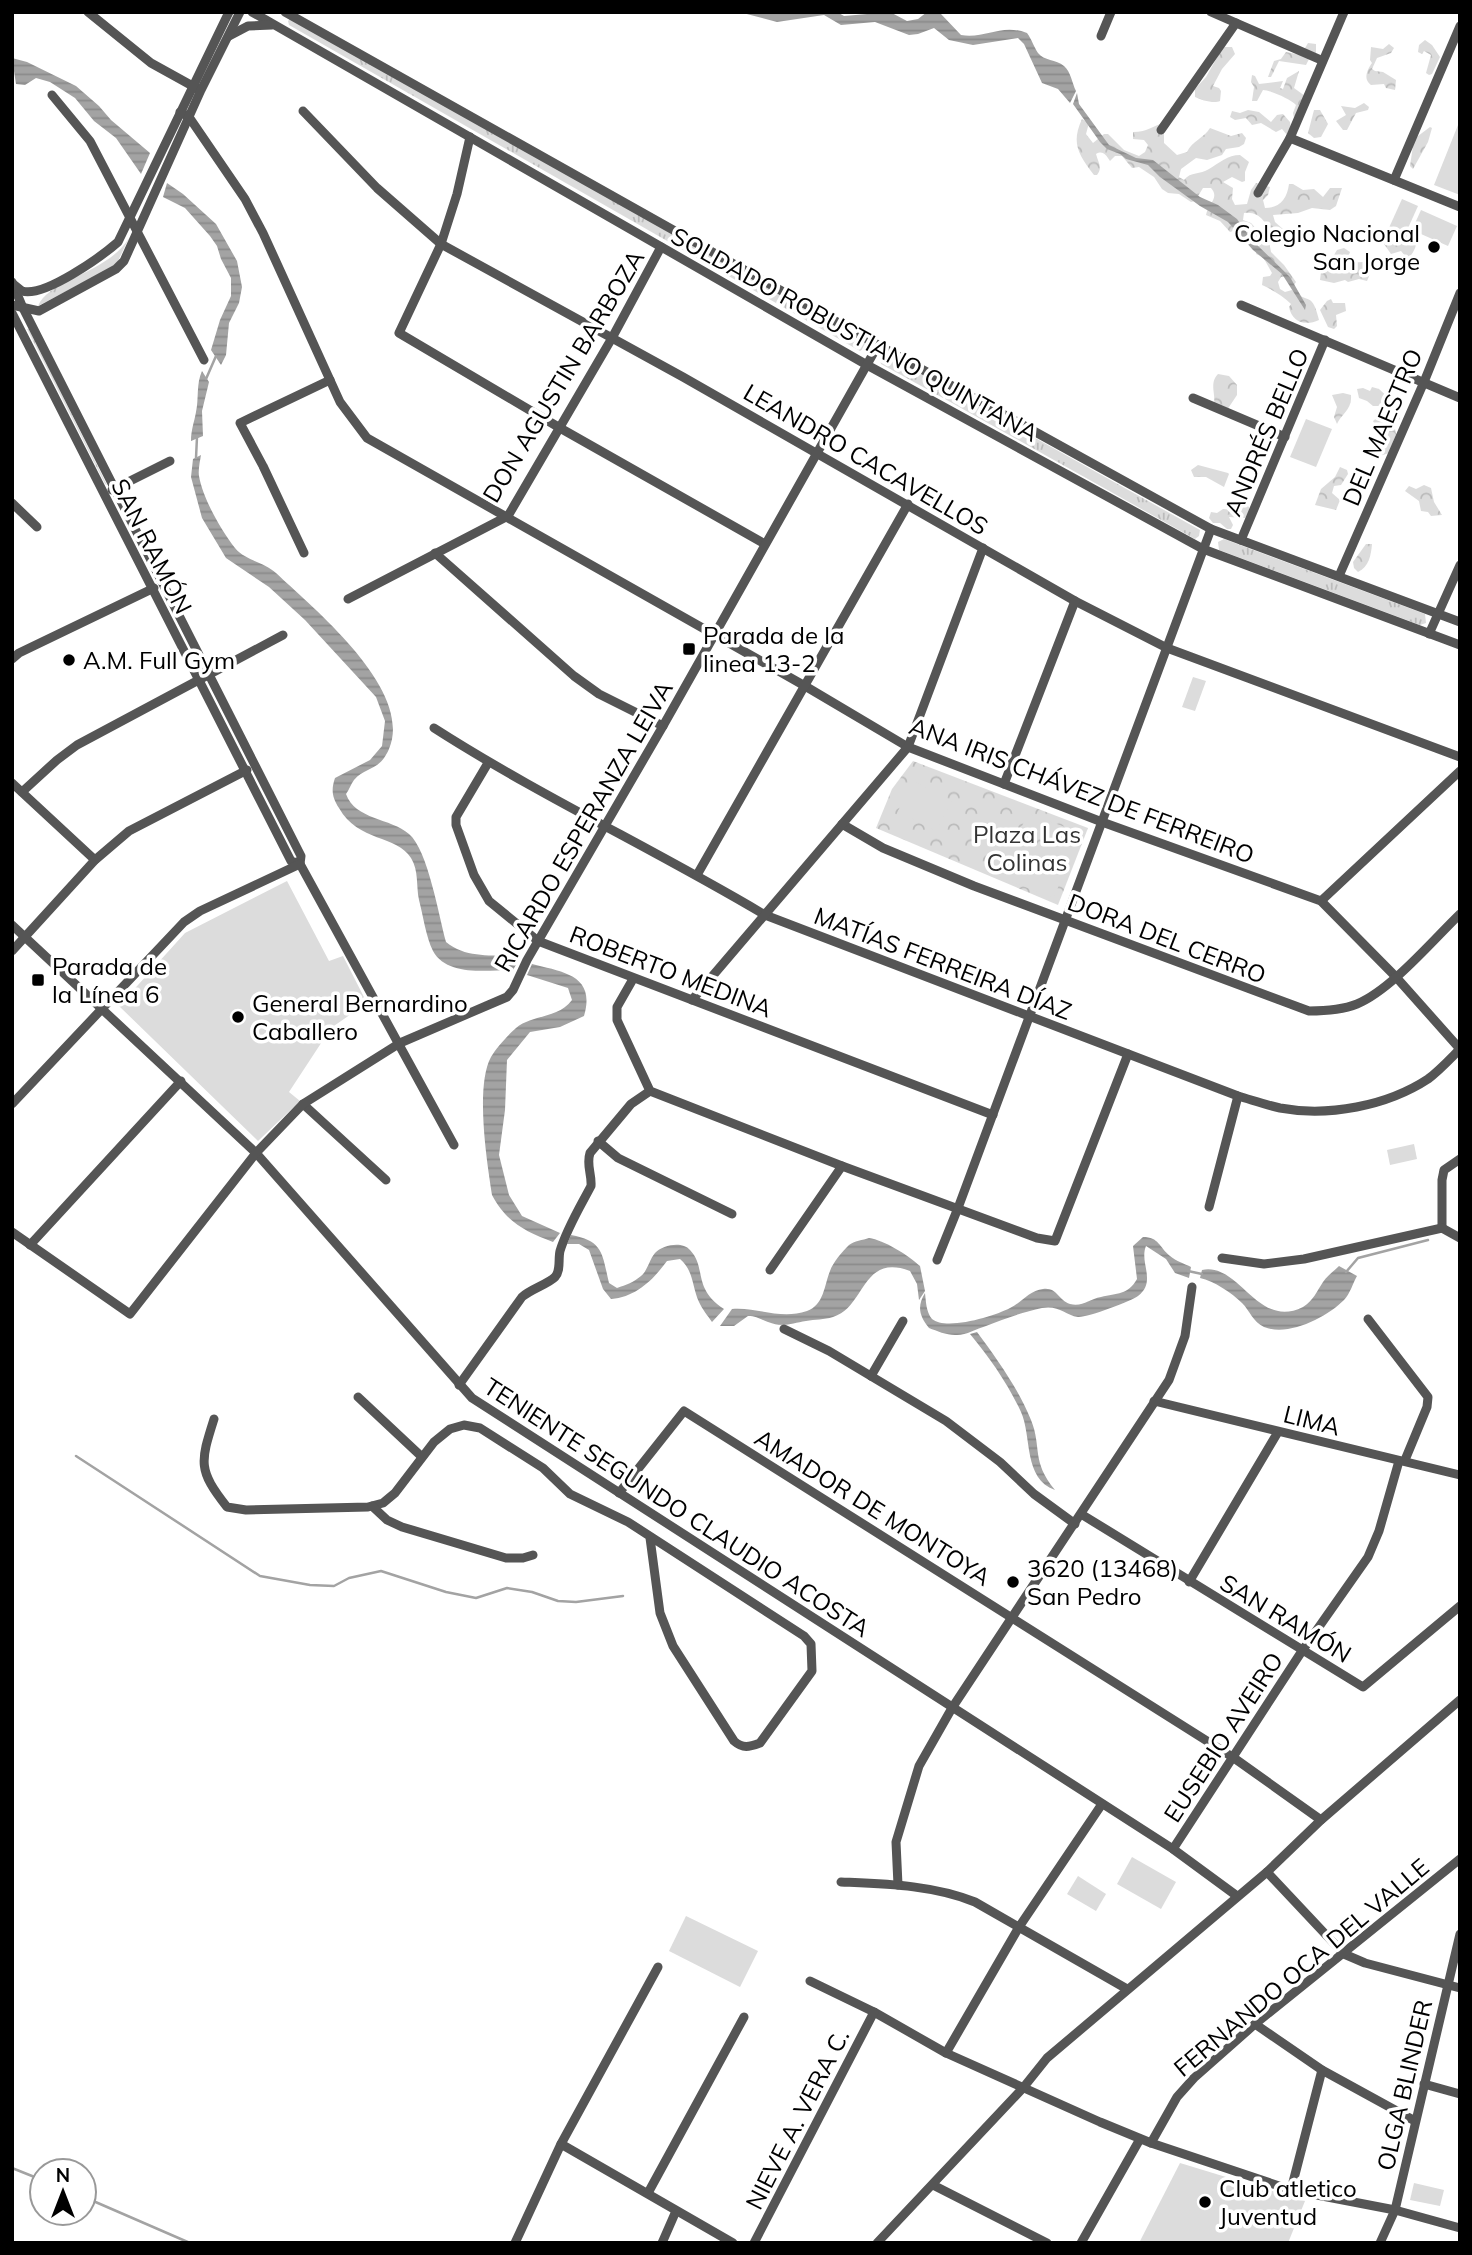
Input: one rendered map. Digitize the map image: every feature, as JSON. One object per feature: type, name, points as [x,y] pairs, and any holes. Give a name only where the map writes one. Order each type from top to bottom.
[{"type":"street","points":[[88,12],[151,63],[197,88]]},
{"type":"street","points":[[14,320],[29,318],[116,269],[124,261],[138,231],[158,159],[184,115],[229,12]]},
{"type":"street","points":[[197,88],[240,12]]},
{"type":"street","name":"SOLDADO ROBUSTIANO QUINTANA","points":[[252,12],[867,365],[1203,549],[1460,645]]},
{"type":"street","points":[[285,12],[1211,529],[1460,622]]},
{"type":"street","points":[[1101,36],[1111,12]]},
{"type":"street","points":[[1211,12],[1321,61]]},
{"type":"street","points":[[1258,193],[1290,138],[1344,12]]},
{"type":"street","points":[[1161,130],[1236,23]]},
{"type":"street","points":[[228,37],[248,26],[274,25]]},
{"type":"street","points":[[1394,180],[1460,26]]},
{"type":"street","points":[[52,95],[90,141],[204,360]]},
{"type":"street","name":"LEANDRO CACAVELLOS","points":[[303,111],[377,188],[441,244],[908,504],[1075,601],[1167,648],[1460,757]]},
{"type":"street","points":[[14,320],[34,291],[52,285],[102,256],[118,242],[168,164],[184,115]]},
{"type":"street","name":"ANA IRIS CHÁVEZ DE FERREIRO","points":[[184,115],[245,199],[264,233],[340,402],[367,438],[508,516],[908,747],[1102,822],[1321,901],[1396,976],[1460,1049]]},
{"type":"street","points":[[470,137],[457,194],[441,244],[399,333],[559,428],[765,544]]},
{"type":"street","points":[[1290,138],[1460,207]]},
{"type":"street","name":"DON AGUSTIN BARBOZA","points":[[348,600],[508,516],[612,338],[661,247]]},
{"type":"street","name":"SAN RAMÓN","points":[[13,283],[23,291],[34,291]]},
{"type":"street","name":"SAN RAMÓN","points":[[13,283],[23,308],[301,856],[300,864],[454,1145]]},
{"type":"street","name":"DEL MAESTRO","points":[[1339,576],[1460,293]]},
{"type":"street","points":[[12,305],[39,311]]},
{"type":"street","points":[[1241,305],[1460,398]]},
{"type":"street","name":"SAN RAMÓN","points":[[14,320],[291,861],[300,864]]},
{"type":"street","name":"ANDRÉS BELLO","points":[[1241,540],[1325,340]]},
{"type":"street","name":"RICARDO ESPERANZA LEIVA","points":[[30,1245],[130,1314],[256,1153],[303,1104],[400,1043],[507,997],[878,345]]},
{"type":"street","points":[[304,553],[240,424],[330,380]]},
{"type":"street","points":[[1193,398],[1285,437]]},
{"type":"street","points":[[104,494],[170,461]]},
{"type":"street","points":[[12,503],[37,527]]},
{"type":"street","points":[[697,875],[908,504]]},
{"type":"street","points":[[936,1260],[993,1115],[1211,529]]},
{"type":"street","points":[[692,1000],[908,747],[983,548]]},
{"type":"street","points":[[435,553],[574,676],[599,694],[663,726]]},
{"type":"street","points":[[1429,634],[1460,565]]},
{"type":"street","points":[[15,653],[163,584]]},
{"type":"street","points":[[1004,784],[1075,601]]},
{"type":"street","points":[[22,792],[77,745],[283,635]]},
{"type":"street","name":"MATÍAS FERREIRA DÍAZ","points":[[434,728],[488,763],[697,875],[765,915],[1238,1096],[1280,1108],[1307,1111],[1360,1105],[1410,1089],[1430,1077],[1460,1049]]},
{"type":"street","name":"ROBERTO MEDINA","points":[[488,763],[456,817],[456,825],[474,875],[489,901],[538,941],[993,1115]]},
{"type":"street","points":[[12,951],[95,860],[129,831],[255,766]]},
{"type":"street","points":[[1321,901],[1460,771]]},
{"type":"street","points":[[12,783],[95,860]]},
{"type":"street","name":"DORA DEL CERRO","points":[[842,824],[883,848],[974,886],[1309,1011],[1326,1011],[1358,1004],[1371,996],[1396,976],[1460,914]]},
{"type":"street","points":[[12,1104],[184,922],[200,911],[300,864]]},
{"type":"street","name":"TENIENTE SEGUNDO CLAUDIO ACOSTA","points":[[12,925],[256,1153],[459,1385],[481,1404],[1172,1849],[1237,1896]]},
{"type":"street","points":[[633,979],[617,1007],[617,1020],[650,1091],[842,1166],[1037,1238],[1055,1241],[1128,1054]]},
{"type":"street","points":[[12,1232],[30,1245],[181,1081]]},
{"type":"street","points":[[459,1385],[522,1297],[555,1278],[559,1270],[562,1245],[591,1185],[587,1162],[598,1141],[631,1104],[650,1091]]},
{"type":"street","points":[[1209,1207],[1238,1096]]},
{"type":"street","points":[[303,1104],[386,1180]]},
{"type":"street","points":[[598,1141],[618,1158],[650,1176],[732,1214]]},
{"type":"street","points":[[1442,1228],[1441,1180],[1444,1170],[1460,1159]]},
{"type":"street","points":[[770,1270],[842,1166]]},
{"type":"street","points":[[1223,1258],[1264,1264],[1304,1259],[1442,1228],[1460,1238]]},
{"type":"street","points":[[898,1885],[895,1842],[919,1766],[952,1708],[1169,1380],[1185,1336],[1192,1287]]},
{"type":"street","name":"EUSEBIO AVEIRO","points":[[1172,1849],[1302,1651],[1368,1557],[1380,1531],[1402,1461],[1427,1407],[1428,1397],[1368,1318]]},
{"type":"street","points":[[871,1376],[903,1321]]},
{"type":"street","points":[[784,1329],[830,1351],[946,1421],[1000,1462],[1034,1494],[1075,1524]]},
{"type":"street","points":[[358,1397],[422,1457]]},
{"type":"street","name":"LIMA","points":[[1154,1401],[1460,1475]]},
{"type":"street","name":"AMADOR DE MONTOYA","points":[[619,1493],[684,1411],[1234,1758],[1321,1820]]},
{"type":"street","points":[[214,1419],[204,1452],[208,1483],[228,1507],[246,1510],[372,1506],[383,1503],[395,1493],[434,1442],[450,1429],[464,1425],[481,1428],[543,1468],[570,1494],[628,1522],[804,1636],[811,1644],[812,1671],[760,1743],[740,1747],[734,1741],[673,1646],[660,1613],[650,1538]]},
{"type":"street","points":[[1189,1582],[1279,1432]]},
{"type":"street","points":[[372,1506],[387,1520],[402,1527],[506,1558],[533,1555]]},
{"type":"street","points":[[628,1522],[638,1506]]},
{"type":"street","name":"SAN RAMÓN","points":[[1081,1514],[1363,1687],[1460,1606]]},
{"type":"street","points":[[877,2243],[1047,2059],[1267,1872],[1321,1820],[1460,1700]]},
{"type":"street","points":[[946,2053],[1019,1927],[1102,1804]]},
{"type":"street","name":"FERNANDO OCA DEL VALLE","points":[[1151,2143],[1177,2097],[1194,2078],[1255,2024],[1460,1859]]},
{"type":"street","points":[[1267,1872],[1344,1954],[1365,1963],[1460,1988]]},
{"type":"street","points":[[841,1882],[898,1885],[958,1895],[975,1902],[1127,1989]]},
{"type":"street","name":"OLGA BLINDER","points":[[1380,2243],[1395,2210],[1446,1984],[1460,1934]]},
{"type":"street","points":[[515,2243],[561,2144],[658,1967]]},
{"type":"street","points":[[810,1980],[946,2053],[1140,2139],[1291,2190],[1395,2210],[1460,2228]]},
{"type":"street","name":"NIEVE A. VERA C.","points":[[754,2243],[874,2012]]},
{"type":"street","points":[[648,2193],[744,2017]]},
{"type":"street","points":[[1255,2024],[1322,2070],[1415,2121]]},
{"type":"street","points":[[1291,2190],[1322,2070]]},
{"type":"street","points":[[1424,2084],[1460,2094]]},
{"type":"street","points":[[1082,2243],[1140,2139]]},
{"type":"street","points":[[561,2144],[733,2243]]},
{"type":"street","points":[[933,2185],[1047,2243]]},
{"type":"street","points":[[662,2243],[676,2211]]},
{"type":"green space","points":[[290,19],[866,342],[866,347],[860,351],[289,25]]},
{"type":"green space","points":[[1425,40],[1440,57],[1429,75],[1426,73],[1431,55],[1424,51],[1422,54],[1418,52],[1419,45]]},
{"type":"green space","points":[[1308,43],[1316,44],[1316,55],[1309,59],[1306,65],[1279,61],[1271,77],[1268,77],[1274,61],[1281,59],[1286,52],[1301,55]]},
{"type":"green space","points":[[1389,44],[1394,48],[1391,53],[1377,58],[1372,69],[1396,80],[1395,90],[1386,88],[1384,84],[1371,85],[1366,77],[1372,63],[1371,47],[1383,49]]},
{"type":"green space","points":[[1223,47],[1232,47],[1235,54],[1222,69],[1213,86],[1221,91],[1220,101],[1211,102],[1195,97],[1195,89],[1206,77]]},
{"type":"green space","points":[[1299,71],[1294,88],[1305,96],[1294,118],[1296,105],[1275,93],[1263,90],[1257,101],[1252,101],[1252,75],[1259,84],[1283,81],[1280,88],[1283,89],[1287,78]]},
{"type":"green space","points":[[1364,103],[1369,107],[1368,110],[1356,113],[1347,130],[1343,130],[1336,121],[1346,115],[1341,106],[1355,108]]},
{"type":"green space","points":[[1248,110],[1259,112],[1271,122],[1277,115],[1283,114],[1290,122],[1291,130],[1287,135],[1282,129],[1276,132],[1261,123],[1252,125],[1246,118],[1235,120],[1230,117],[1232,111],[1240,113]]},
{"type":"green space","points":[[1314,110],[1320,110],[1328,124],[1321,137],[1314,138],[1308,133]]},
{"type":"green space","points":[[1082,119],[1089,123],[1086,134],[1093,143],[1108,134],[1124,150],[1139,156],[1145,152],[1148,145],[1144,140],[1133,139],[1133,132],[1164,123],[1164,143],[1177,155],[1187,152],[1210,128],[1231,136],[1242,133],[1246,138],[1244,144],[1226,149],[1222,155],[1207,160],[1196,158],[1181,169],[1179,177],[1184,180],[1228,158],[1240,155],[1249,162],[1245,181],[1232,177],[1223,182],[1233,188],[1232,199],[1235,205],[1247,204],[1256,183],[1270,187],[1263,200],[1265,208],[1282,202],[1289,184],[1303,190],[1314,189],[1323,197],[1330,188],[1342,188],[1336,206],[1330,210],[1312,208],[1298,213],[1273,215],[1275,222],[1284,230],[1283,237],[1273,233],[1258,216],[1244,213],[1243,220],[1251,223],[1259,232],[1256,238],[1245,238],[1236,230],[1230,232],[1220,221],[1206,215],[1214,198],[1211,188],[1203,188],[1195,201],[1191,202],[1179,194],[1168,193],[1162,189],[1154,177],[1139,167],[1132,168],[1122,156],[1115,156],[1110,161],[1102,153],[1096,154],[1100,170],[1094,175],[1078,148],[1077,135]]},
{"type":"green space","points":[[1460,120],[1460,195],[1434,185]]},
{"type":"green space","points":[[1432,128],[1428,142],[1413,169],[1410,166],[1414,139]]},
{"type":"green space","points":[[1402,199],[1418,206],[1404,237],[1388,230]]},
{"type":"green space","points":[[1421,210],[1457,226],[1448,246],[1412,230]]},
{"type":"green space","points":[[1406,229],[1416,235],[1412,254],[1406,257],[1401,251],[1391,254],[1384,244],[1384,236],[1396,236]]},
{"type":"green space","points":[[129,238],[116,265],[38,306],[54,289],[107,260]]},
{"type":"green space","points":[[1269,241],[1271,252],[1296,282],[1294,285],[1281,277],[1278,282],[1280,289],[1285,292],[1292,290],[1312,302],[1319,320],[1305,323],[1296,320],[1289,307],[1291,304],[1262,285],[1263,277],[1272,273],[1263,257],[1256,254],[1258,247]]},
{"type":"green space","points":[[1344,248],[1350,252],[1346,263],[1363,262],[1366,273],[1370,274],[1367,281],[1359,279],[1334,283],[1320,280],[1321,272],[1327,268],[1324,261],[1331,260],[1337,250]]},
{"type":"green space","points":[[1331,299],[1333,303],[1345,303],[1346,311],[1336,315],[1337,326],[1334,329],[1328,327],[1320,310]]},
{"type":"green space","points":[[29,329],[107,485],[105,484]]},
{"type":"green space","points":[[883,354],[947,388],[943,398],[881,364]]},
{"type":"green space","points":[[1218,374],[1229,376],[1237,385],[1237,395],[1227,410],[1214,404],[1213,385]]},
{"type":"green space","points":[[1372,387],[1379,389],[1390,399],[1379,406],[1373,406],[1359,398],[1357,389],[1370,391]]},
{"type":"green space","points":[[949,390],[1200,530],[1199,536],[1195,539],[945,399]]},
{"type":"green space","points":[[1332,395],[1351,395],[1351,400],[1337,424],[1334,417],[1337,407]]},
{"type":"green space","points":[[1390,414],[1399,416],[1400,419],[1394,423],[1396,434],[1389,453],[1376,455],[1375,447],[1386,443],[1387,436],[1380,433],[1373,421]]},
{"type":"green space","points":[[1306,419],[1332,429],[1316,467],[1290,457]]},
{"type":"green space","points":[[1198,465],[1228,473],[1224,487],[1206,477],[1194,477],[1191,470]]},
{"type":"green space","points":[[1340,467],[1347,470],[1348,474],[1341,485],[1334,486],[1332,493],[1340,500],[1336,510],[1315,505],[1321,489],[1335,477]]},
{"type":"green space","points":[[1424,485],[1431,488],[1434,502],[1442,515],[1431,516],[1428,512],[1421,511],[1419,501],[1405,491],[1409,486],[1416,489]]},
{"type":"green space","points":[[1243,503],[1250,511],[1245,518],[1229,517],[1233,525],[1231,529],[1220,523],[1213,523],[1209,518],[1211,512],[1235,510]]},
{"type":"green space","points":[[1224,539],[1425,614],[1426,623],[1420,625],[1219,550],[1218,542]]},
{"type":"green space","points":[[1366,544],[1372,544],[1370,556],[1365,567],[1358,572],[1353,562]]},
{"type":"green space","points":[[1193,677],[1206,681],[1195,711],[1182,707]]},
{"type":"green space","name":"Plaza Las Colinas","points":[[913,761],[1088,828],[1058,905],[876,828],[892,789]]},
{"type":"green space","points":[[913,781],[952,801],[936,831],[898,811]]},
{"type":"green space","points":[[1027,813],[1065,827],[1058,846],[1020,832]]},
{"type":"green space","points":[[1000,829],[1070,856],[1054,898],[983,871]]},
{"type":"green space","name":"General Bernardino Caballero","points":[[287,881],[329,961],[343,956],[367,1003],[331,1028],[289,1092],[300,1101],[258,1141],[119,1006],[185,933]]},
{"type":"green space","points":[[1414,1144],[1417,1159],[1390,1165],[1387,1150]]},
{"type":"green space","points":[[1132,1857],[1176,1882],[1161,1909],[1117,1884]]},
{"type":"green space","points":[[1078,1876],[1106,1894],[1096,1911],[1067,1894]]},
{"type":"green space","points":[[686,1916],[758,1951],[740,1987],[669,1951]]},
{"type":"green space","points":[[1180,2163],[1305,2201],[1288,2243],[1139,2243]]},
{"type":"green space","points":[[1414,2183],[1444,2190],[1440,2206],[1410,2200]]},
{"type":"shaded area","points":[[739,12],[837,12],[844,16],[890,12],[907,21],[918,19],[927,12],[941,14],[961,35],[1018,30],[1027,33],[1041,56],[1066,68],[1076,91],[1070,103],[1058,89],[1042,83],[1024,44],[1018,38],[973,45],[949,40],[934,28],[909,35],[875,22],[841,25],[824,15],[777,22]]},
{"type":"shaded area","points":[[12,58],[27,62],[76,86],[99,106],[111,120],[150,153],[141,174],[116,138],[94,121],[75,98],[50,82],[36,78],[25,85],[16,84]]},
{"type":"shaded area","points":[[1077,93],[1079,104],[1109,145],[1136,158],[1153,160],[1200,197],[1218,205],[1237,219],[1252,240],[1290,277],[1306,305],[1305,310],[1282,274],[1253,250],[1228,222],[1200,206],[1148,165],[1126,159],[1107,149],[1073,104]]},
{"type":"shaded area","points":[[167,183],[216,224],[237,261],[242,287],[239,303],[229,323],[226,355],[221,365],[211,350],[231,296],[231,278],[210,236],[185,208],[163,197]]},
{"type":"shaded area","points":[[202,371],[209,382],[202,411],[203,436],[191,441],[199,381]]},
{"type":"shaded area","points":[[201,455],[199,474],[204,494],[235,548],[244,556],[276,573],[335,629],[374,677],[387,702],[393,726],[389,749],[381,762],[354,780],[346,794],[351,803],[365,814],[401,829],[416,842],[427,869],[446,942],[472,954],[520,958],[513,970],[469,970],[448,965],[439,959],[427,933],[411,858],[397,845],[356,827],[339,808],[333,793],[335,778],[370,760],[382,746],[385,721],[376,697],[305,620],[269,587],[226,558],[202,518],[191,477],[193,459]]},
{"type":"shaded area","points":[[532,964],[574,978],[585,992],[586,1002],[584,1016],[560,1027],[530,1032],[507,1060],[505,1110],[499,1155],[509,1195],[522,1216],[560,1233],[553,1242],[518,1225],[504,1213],[492,1195],[484,1125],[486,1070],[493,1053],[516,1028],[530,1020],[553,1014],[572,1000],[568,988],[527,975]]},
{"type":"shaded area","points":[[571,1235],[596,1245],[603,1257],[609,1283],[617,1288],[641,1276],[658,1250],[672,1245],[687,1247],[695,1257],[708,1293],[724,1309],[712,1322],[699,1302],[688,1269],[680,1259],[667,1261],[650,1281],[636,1291],[611,1299],[603,1289],[589,1250],[579,1244],[567,1244]]},
{"type":"shaded area","points":[[1143,1237],[1156,1241],[1172,1258],[1191,1267],[1189,1278],[1175,1273],[1166,1259],[1146,1246],[1144,1259],[1147,1278],[1144,1290],[1134,1298],[1083,1317],[1053,1308],[1042,1308],[967,1333],[952,1335],[929,1328],[921,1315],[920,1307],[925,1293],[927,1310],[932,1319],[959,1323],[1003,1311],[1043,1289],[1055,1292],[1066,1302],[1075,1305],[1122,1292],[1130,1288],[1137,1279],[1133,1246]]},
{"type":"shaded area","points":[[869,1238],[896,1249],[920,1266],[925,1291],[919,1300],[917,1284],[910,1271],[894,1267],[882,1269],[873,1275],[852,1303],[833,1317],[783,1325],[748,1316],[734,1326],[720,1326],[732,1309],[788,1314],[813,1308],[823,1294],[831,1268],[838,1257],[851,1244]]},
{"type":"shaded area","points":[[1339,1266],[1357,1276],[1346,1298],[1318,1319],[1285,1329],[1260,1325],[1233,1295],[1200,1278],[1202,1270],[1215,1270],[1273,1310],[1287,1312],[1306,1305]]},
{"type":"shaded area","points":[[977,1332],[1007,1374],[1026,1408],[1043,1471],[1055,1490],[1038,1477],[1033,1467],[1021,1412],[985,1352],[970,1334]]},
{"type":"waterway","points":[[206,379],[216,356]]},
{"type":"waterway","points":[[196,458],[197,437]]},
{"type":"waterway","points":[[1346,1272],[1358,1258],[1428,1240]]},
{"type":"waterway","points":[[1188,1271],[1202,1274]]},
{"type":"waterway","points":[[76,1456],[260,1576],[310,1585],[334,1586],[349,1578],[381,1571],[446,1592],[476,1598],[507,1588],[532,1592],[558,1601],[576,1602],[623,1596]]},
{"type":"waterway","points":[[12,2168],[28,2174]]},
{"type":"waterway","points":[[98,2203],[190,2243]]},
{"type":"place","name":"Colegio Nacional San Jorge","points":[[1434,247]]},
{"type":"place","name":"Parada de la linea 13-2","points":[[689,649]]},
{"type":"place","name":"A.M. Full Gym","points":[[69,660]]},
{"type":"place","name":"Parada de la Línea 6","points":[[38,980]]},
{"type":"place","name":"General Bernardino Caballero","points":[[238,1017]]},
{"type":"place","name":"3620 (13468) San Pedro","points":[[1013,1582]]},
{"type":"place","name":"Club atletico Juventud","points":[[1205,2202]]}]
